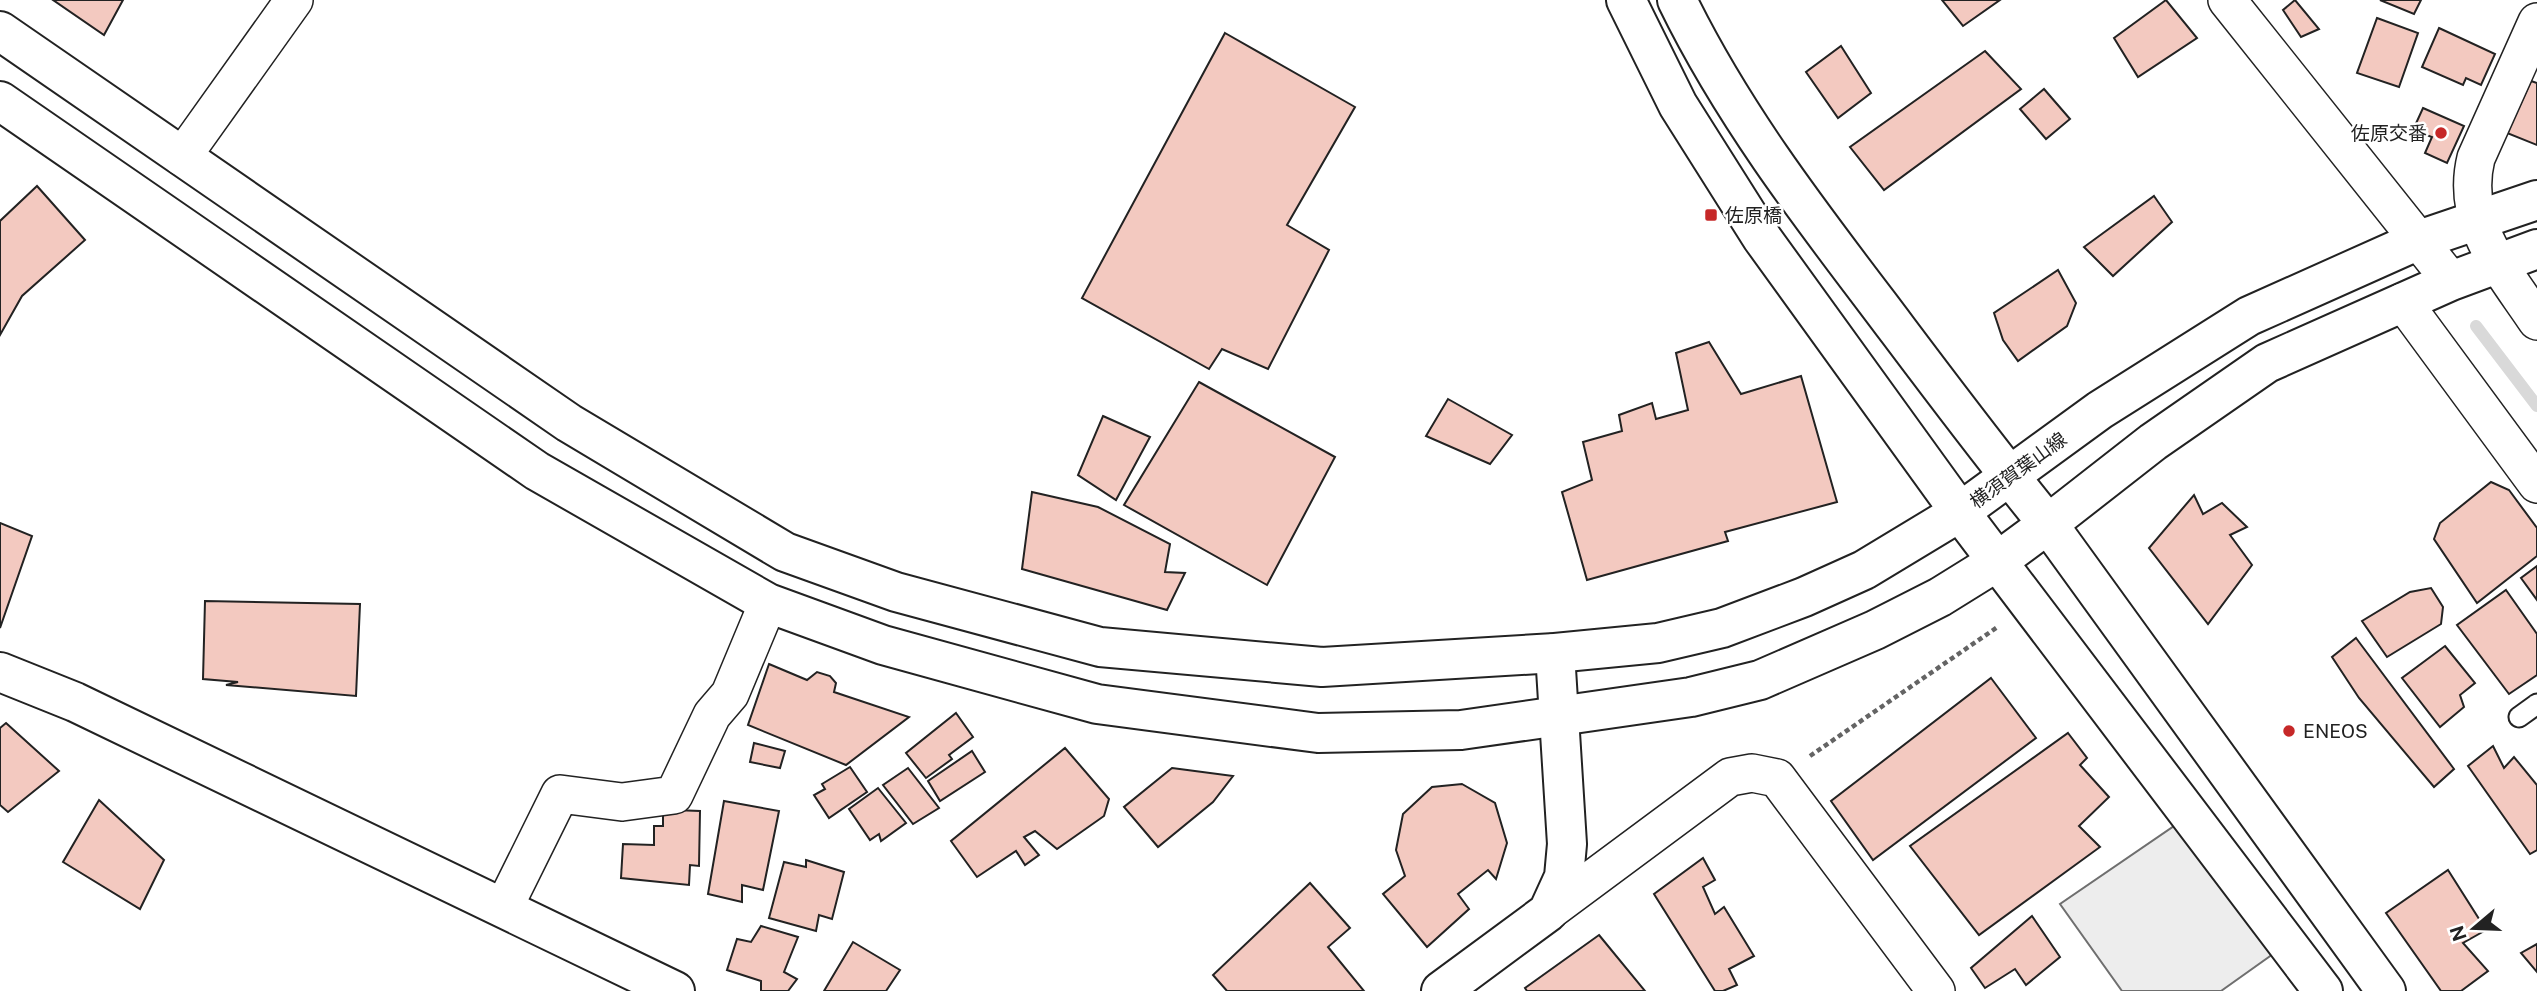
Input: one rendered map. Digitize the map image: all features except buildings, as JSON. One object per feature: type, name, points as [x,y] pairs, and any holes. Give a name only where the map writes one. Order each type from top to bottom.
[{"type":"street","points":[[182,157],[294,0]]},
{"type":"street","points":[[0,31],[569,423],[797,557],[896,592],[1100,647],[1322,667],[1555,653],[1658,643],[1722,628],[1804,597],[1864,570],[1960,512],[1762,238],[1678,105],[1626,0]]},
{"type":"street","points":[[1677,0],[1701,49],[1737,111],[1803,205],[2009,477],[2048,524],[2386,991]]},
{"type":"street","points":[[2230,1],[2451,281]]},
{"type":"street","points":[[2537,22],[2476,158],[2470,181],[2475,220],[2498,263],[2537,321]]},
{"type":"street","points":[[0,101],[537,471],[768,603],[883,645],[1097,704],[1318,733],[1461,730],[1691,697],[1760,680],[1875,630],[1940,597],[1998,561],[2153,442],[2267,363],[2451,281],[2537,248]]},
{"type":"street","name":"横須賀葉山線","points":[[2323,991],[1960,512],[2100,410],[2249,316],[2419,240],[2537,200]]},
{"type":"street","points":[[2403,302],[2537,484]]},
{"type":"street","points":[[504,907],[560,794],[622,802],[674,795],[712,715],[730,694],[768,603]]},
{"type":"street","points":[[1548,912],[1564,877],[1567,844],[1555,653]]},
{"type":"street","points":[[0,672],[75,702],[675,991]]},
{"type":"street","points":[[1441,991],[1730,778],[1752,773],[1777,778],[1936,991]]},
{"type":"lane","points":[[2519,717],[2537,704]]},
{"type":"path","points":[[1777,778],[2030,605]]},
{"type":"shaded area","points":[[2180,822],[2273,954],[2221,991],[2122,991],[2060,904]]},
{"type":"waterway","points":[[2476,326],[2537,406]]},
{"type":"place","name":"佐原交番","points":[[2441,133]]},
{"type":"place","name":"佐原橋","points":[[1711,215]]},
{"type":"place","name":"ENEOS","points":[[2289,731]]}]
